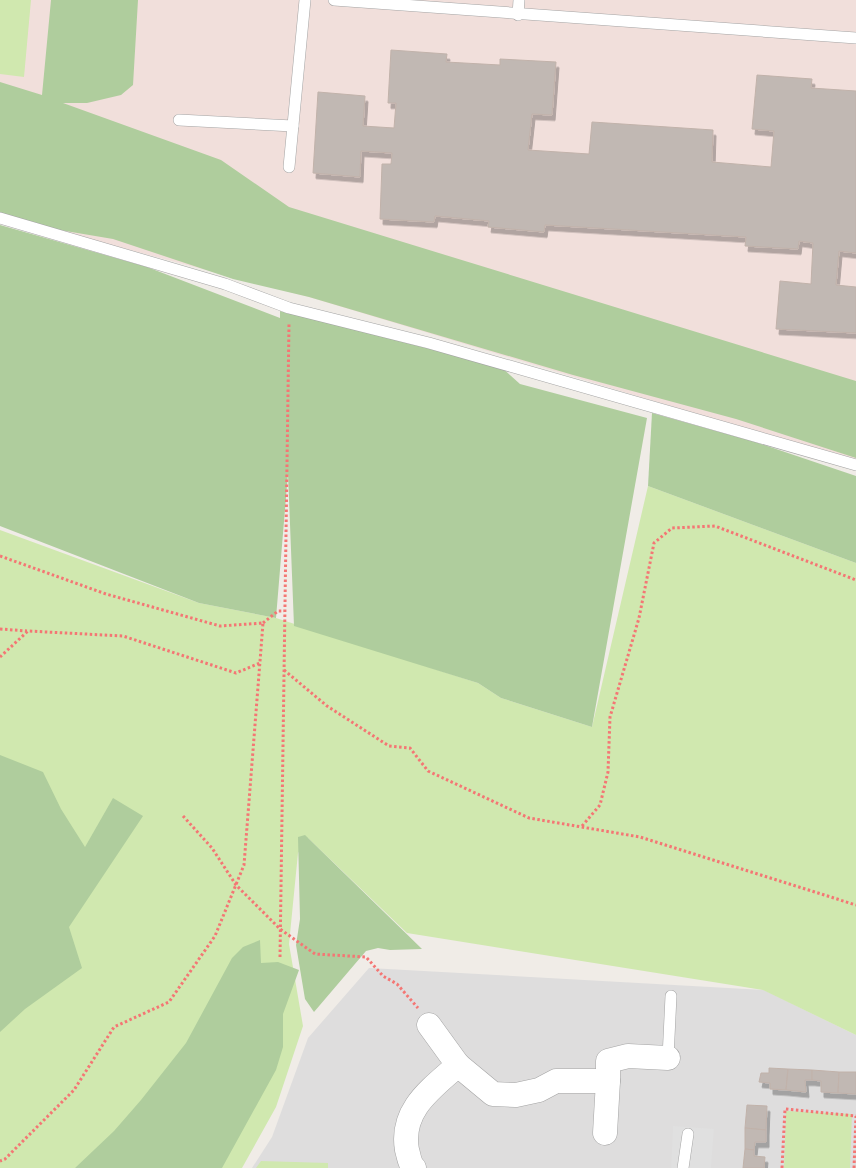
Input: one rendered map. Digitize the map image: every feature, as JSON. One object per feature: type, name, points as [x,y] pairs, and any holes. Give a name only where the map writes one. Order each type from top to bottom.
[{"type":"street","points":[[429,1025],[458,1065],[493,1094],[516,1095],[539,1090],[556,1081],[608,1081]]},
{"type":"street","points":[[605,1133],[608,1061],[628,1056],[668,1058]]},
{"type":"street","points":[[414,1168],[411,1165],[406,1144],[409,1118],[419,1100],[458,1065]]},
{"type":"lane","points":[[289,167],[304,0]]},
{"type":"lane","points":[[334,0],[518,15],[856,38]]},
{"type":"lane","points":[[518,15],[519,0]]},
{"type":"lane","points":[[179,120],[293,126]]},
{"type":"lane","points":[[0,218],[225,284],[289,308],[429,343],[856,465]]},
{"type":"lane","points":[[668,1058],[671,996]]},
{"type":"lane","points":[[683,1168],[688,1134]]},
{"type":"path","points":[[280,957],[289,308]]},
{"type":"path","points":[[582,826],[600,805],[608,772],[610,717],[639,618],[654,543],[672,528],[715,526],[856,580]]},
{"type":"path","points":[[0,556],[106,594],[220,626],[263,623],[278,611],[284,611]]},
{"type":"path","points":[[0,1161],[5,1159],[74,1090],[114,1027],[169,1002],[216,936],[244,865],[263,623]]},
{"type":"path","points":[[0,629],[123,636],[236,673],[260,662]]},
{"type":"path","points":[[0,657],[28,631]]},
{"type":"path","points":[[284,670],[326,706],[390,746],[410,748],[428,771],[529,818],[640,837],[856,905]]},
{"type":"path","points":[[183,816],[212,848],[236,885],[280,929],[315,954],[366,957],[383,976],[397,984],[414,1003],[429,1025]]},
{"type":"path","points":[[782,1168],[785,1109],[856,1116],[854,1168]]},
{"type":"shaded area","points":[[0,0],[856,0],[856,462],[309,297],[0,216]]},
{"type":"shaded area","points":[[369,968],[764,990],[856,1035],[856,1168],[252,1168],[272,1137],[308,1038]]},
{"type":"shaded area","points":[[673,1126],[714,1129],[711,1168],[671,1168]]},
{"type":"green space","points":[[0,0],[31,0],[24,77],[0,74]]},
{"type":"green space","points":[[51,0],[138,0],[133,85],[121,95],[87,103],[63,103],[221,160],[289,207],[856,381],[856,458],[736,419],[573,375],[309,297],[233,279],[113,239],[24,224],[0,215],[0,82],[42,95]]},
{"type":"green space","points":[[0,225],[147,267],[280,318],[280,311],[501,367],[520,384],[647,418],[592,727],[501,698],[478,683],[294,626],[288,473],[276,618],[199,603],[0,526]]},
{"type":"green space","points":[[652,413],[755,442],[856,476],[856,563],[648,486]]},
{"type":"green space","points":[[648,486],[856,563],[856,1035],[763,990],[407,933],[308,838],[298,853],[289,944],[303,1026],[276,1107],[242,1168],[0,1168],[0,530],[199,603],[276,618],[478,683],[501,698],[592,727]]},
{"type":"green space","points":[[0,755],[43,772],[61,809],[85,847],[113,798],[143,816],[69,927],[82,968],[25,1009],[0,1032]]},
{"type":"green space","points":[[305,835],[422,949],[390,950],[378,948],[366,951],[314,1012],[305,999],[296,945],[300,919],[298,837]]},
{"type":"green space","points":[[260,940],[261,963],[278,962],[299,970],[283,1014],[283,1047],[276,1070],[222,1168],[75,1168],[114,1131],[186,1043],[232,958],[243,947]]},
{"type":"green space","points":[[786,1111],[852,1114],[850,1168],[784,1168]]},
{"type":"green space","points":[[261,1161],[328,1163],[328,1168],[256,1168]]},
{"type":"building","points":[[391,50],[447,54],[446,62],[500,65],[500,59],[556,62],[552,115],[532,114],[528,150],[589,154],[592,122],[713,130],[712,162],[771,167],[774,131],[752,129],[757,75],[812,79],[811,88],[856,91],[856,253],[839,251],[836,285],[856,287],[856,333],[776,329],[780,281],[811,284],[813,243],[799,241],[798,249],[745,246],[746,237],[545,225],[544,232],[488,227],[489,221],[435,216],[434,222],[380,219],[382,164],[391,164],[392,153],[361,151],[360,177],[313,173],[318,92],[365,96],[363,126],[394,128],[396,103],[388,103]]},
{"type":"building","points":[[769,1068],[788,1069],[786,1090],[770,1089],[770,1083],[759,1082],[761,1073],[769,1073]]},
{"type":"building","points":[[788,1069],[812,1070],[812,1080],[805,1080],[806,1092],[786,1090]]},
{"type":"building","points":[[812,1070],[839,1072],[838,1093],[821,1092],[821,1081],[812,1080]]},
{"type":"building","points":[[839,1072],[856,1072],[856,1094],[838,1093]]},
{"type":"building","points":[[747,1105],[767,1106],[766,1130],[745,1128]]},
{"type":"building","points":[[745,1128],[766,1130],[766,1142],[755,1142],[754,1150],[745,1149]]},
{"type":"building","points":[[745,1149],[754,1150],[754,1156],[765,1157],[764,1168],[743,1168]]}]
